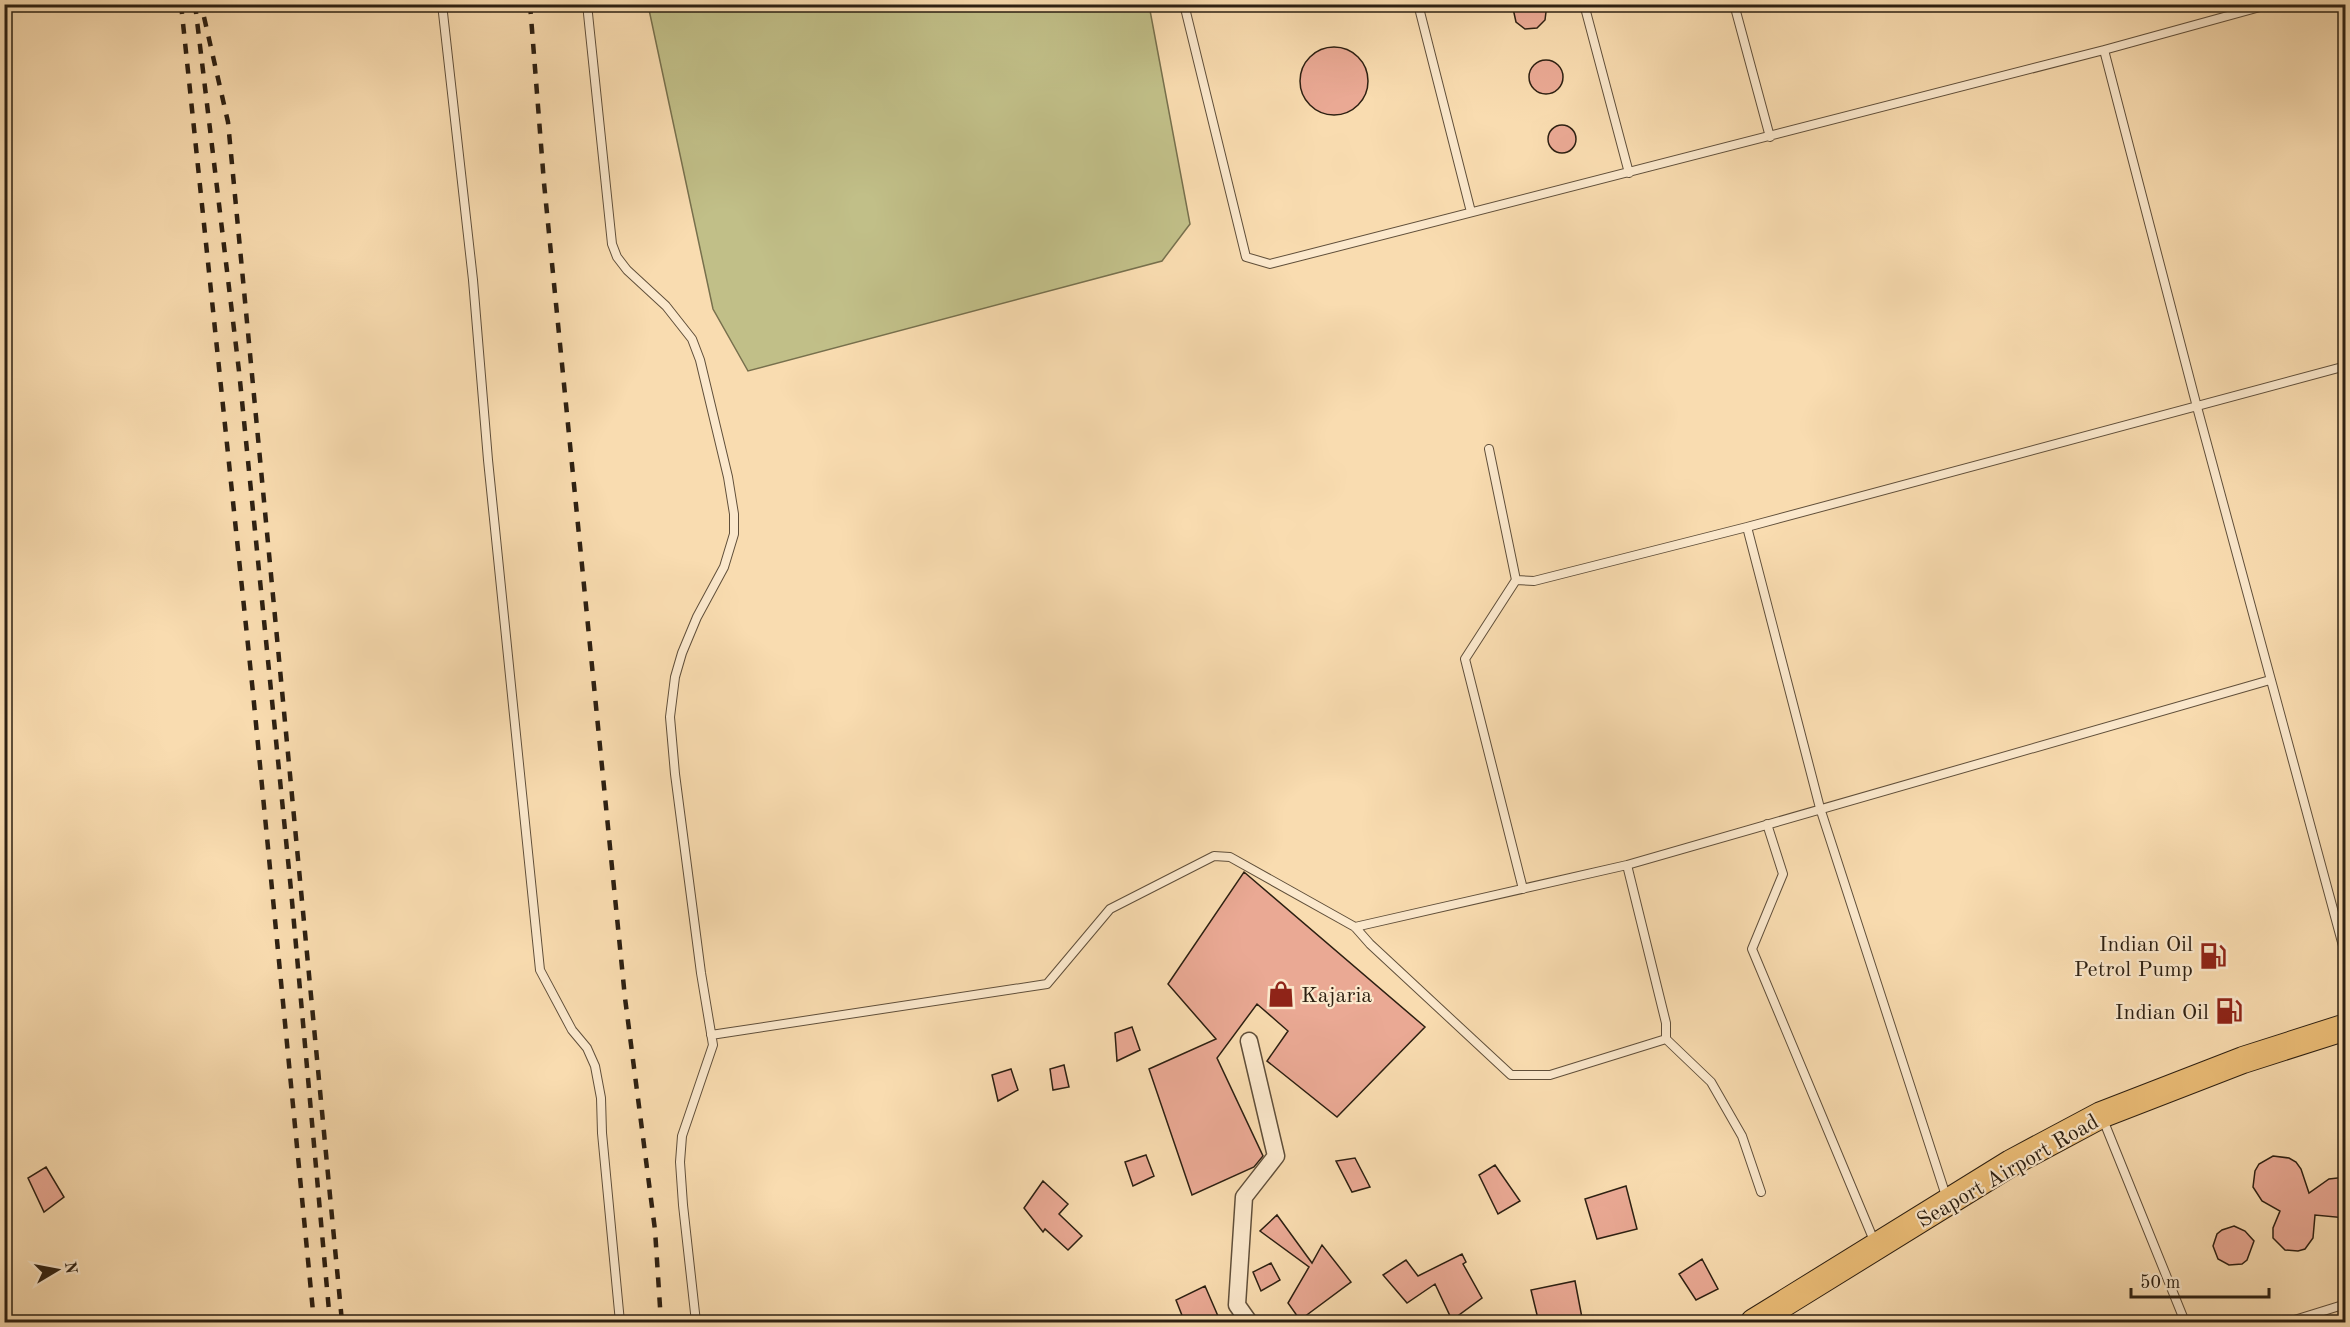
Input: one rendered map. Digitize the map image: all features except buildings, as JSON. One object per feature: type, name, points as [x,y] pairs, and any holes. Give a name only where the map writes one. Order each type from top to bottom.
[{"type":"main road","name":"Seaport Airport Road","points":[[1754,1323],[2010,1163],[2101,1116],[2243,1060],[2346,1028]]},
{"type":"street","points":[[1249,1041],[1276,1156],[1244,1197],[1237,1305],[1249,1323]]},
{"type":"lane","points":[[442,4],[474,280],[488,460],[540,970],[572,1030],[587,1048],[595,1066],[601,1098],[620,1323]]},
{"type":"lane","points":[[587,4],[612,244],[617,257],[627,270],[666,306],[692,339],[700,360],[728,477],[734,514],[734,534],[724,567],[682,653],[675,677],[670,717],[675,774],[701,973],[713,1045],[682,1136],[680,1162],[696,1323]]},
{"type":"lane","points":[[1184,4],[1246,257],[1270,264],[1770,137],[2271,4]]},
{"type":"lane","points":[[1419,4],[1471,212]]},
{"type":"lane","points":[[1584,4],[1629,173]]},
{"type":"lane","points":[[1734,4],[1770,137]]},
{"type":"lane","points":[[2104,50],[2197,407],[2346,957]]},
{"type":"lane","points":[[1516,580],[1534,581],[1747,527],[2346,366]]},
{"type":"lane","points":[[1489,449],[1516,580],[1465,659],[1523,889]]},
{"type":"lane","points":[[1747,527],[1820,808],[1948,1203]]},
{"type":"lane","points":[[1355,927],[1627,865],[2270,680]]},
{"type":"lane","points":[[1767,824],[1783,874],[1752,949],[1876,1246]]},
{"type":"lane","points":[[711,1035],[1047,984],[1110,909],[1214,856],[1230,857],[1355,927],[1370,944],[1511,1075],[1550,1075],[1666,1040]]},
{"type":"lane","points":[[1627,865],[1666,1023],[1666,1040],[1711,1082],[1742,1137],[1761,1192]]},
{"type":"lane","points":[[2101,1116],[2185,1323]]},
{"type":"lane","points":[[2288,1323],[2346,1304]]},
{"type":"shaded area","points":[[648,5],[1149,5],[1190,224],[1162,261],[748,371],[713,309]]},
{"type":"railway","points":[[181,4],[253,693],[314,1322]]},
{"type":"railway","points":[[195,4],[239,371],[291,890],[330,1322]]},
{"type":"railway","points":[[530,4],[544,183],[625,998],[655,1230],[661,1322]]},
{"type":"railway","points":[[204,17],[228,122],[342,1322]]},
{"type":"place","name":"Indian Oil Petrol Pump","points":[[2213,956]]},
{"type":"place","name":"Kajaria","points":[[1281,994]]},
{"type":"place","name":"Indian Oil","points":[[2229,1011]]}]
